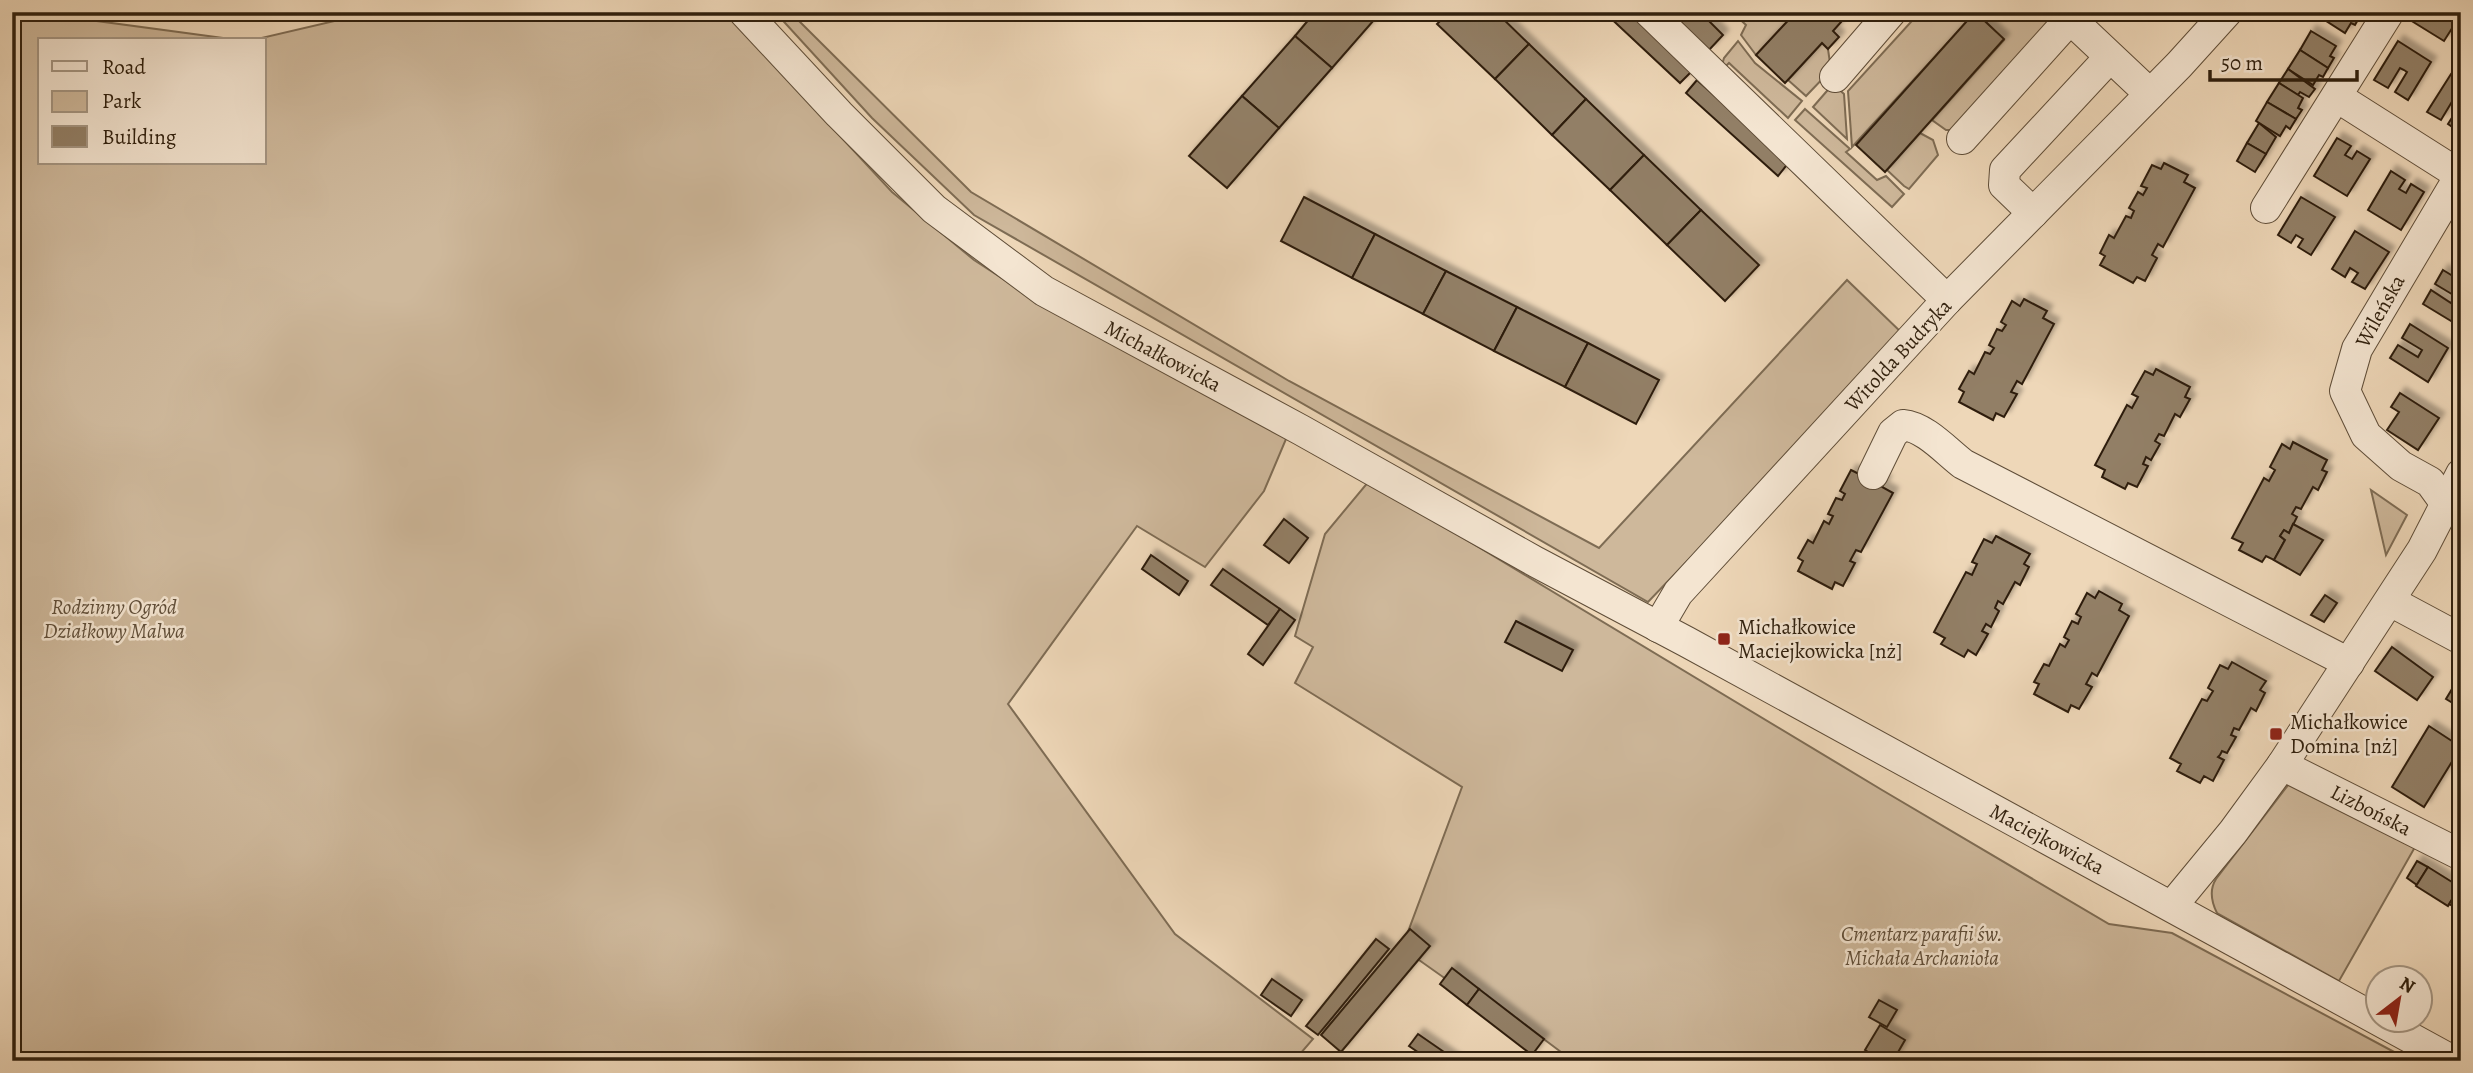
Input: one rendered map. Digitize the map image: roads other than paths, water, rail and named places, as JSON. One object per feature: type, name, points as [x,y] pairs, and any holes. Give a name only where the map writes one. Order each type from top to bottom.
[{"type":"street","name":"Michałkowicka","points":[[744,12],[839,114],[934,209],[1044,291],[1650,622]]},
{"type":"street","points":[[1649,12],[1947,300]]},
{"type":"street","points":[[1835,77],[1891,12]]},
{"type":"street","name":"Witolda Budryka","points":[[1650,622],[1947,300],[2227,12]]},
{"type":"street","points":[[2266,208],[2389,12]]},
{"type":"street","points":[[1962,139],[2066,15],[2150,94]]},
{"type":"street","points":[[2033,213],[2004,186],[2005,170],[2110,57]]},
{"type":"street","points":[[2337,97],[2460,175]]},
{"type":"street","name":"Wileńska","points":[[2446,504],[2430,482],[2401,466],[2366,435],[2345,391],[2357,349],[2460,175]]},
{"type":"street","points":[[1873,474],[1894,433],[1903,425],[1911,425],[1963,464],[2349,663]]},
{"type":"street","points":[[2172,906],[2233,832],[2282,765],[2422,550],[2461,474]]},
{"type":"street","points":[[2390,601],[2461,639]]},
{"type":"street","name":"Maciejkowicka","points":[[1650,622],[2453,1061]]},
{"type":"street","name":"Lizbońska","points":[[2282,765],[2461,855]]},
{"type":"place","name":"Michałkowice Maciejkowicka [nż]","points":[[1724,639]]},
{"type":"place","name":"Michałkowice Domina [nż]","points":[[2276,734]]},
{"type":"park label","name":"Rodzinny Ogród Działkowy Malwa","points":[[114,619]]},
{"type":"park label","name":"Cmentarz parafii św. Michała Archanioła","points":[[1922,946]]}]
